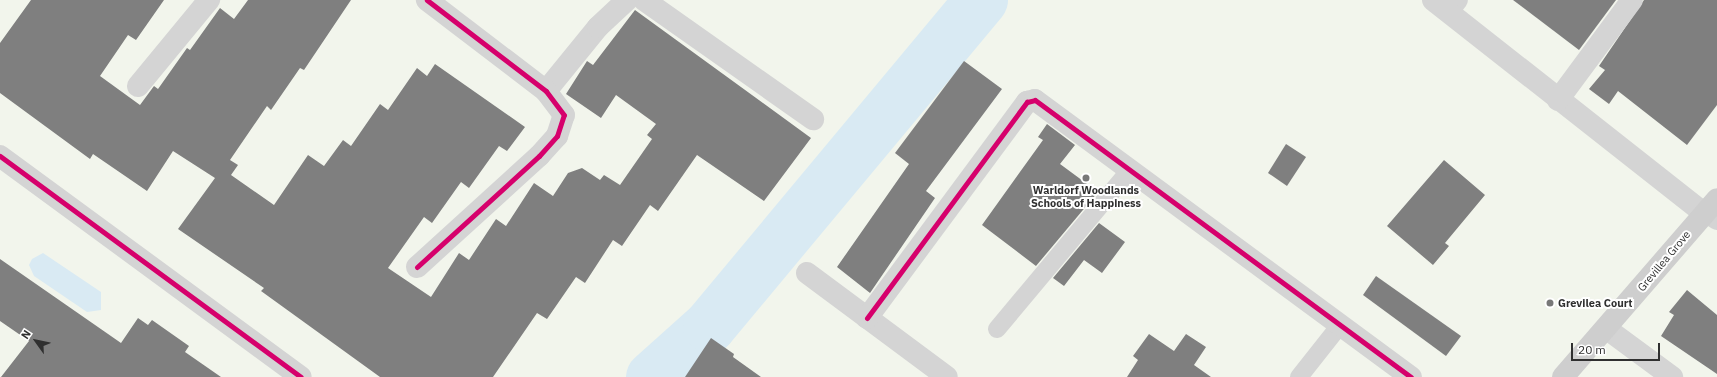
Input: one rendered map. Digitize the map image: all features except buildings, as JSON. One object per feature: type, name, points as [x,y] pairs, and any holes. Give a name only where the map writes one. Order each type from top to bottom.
[{"type":"street","points":[[138,86],[209,0]]},
{"type":"street","points":[[417,267],[557,136],[564,115],[546,91],[427,0]]},
{"type":"street","points":[[546,91],[598,27],[627,0]]},
{"type":"street","points":[[644,0],[813,119]]},
{"type":"street","points":[[1558,100],[1632,0]]},
{"type":"street","points":[[1447,4],[1558,100],[1713,211]]},
{"type":"street","points":[[867,318],[1030,100],[1039,101],[1411,377]]},
{"type":"street","points":[[0,156],[301,377]]},
{"type":"street","name":"Grevillea Grove","points":[[1563,377],[1713,211]]},
{"type":"street","points":[[806,273],[947,377]]},
{"type":"street","points":[[1607,329],[1672,377]]},
{"type":"lane","points":[[997,329],[1130,170]]},
{"type":"lane","points":[[1299,377],[1340,325]]},
{"type":"shaded area","points":[[0,0],[1717,0],[1717,377],[0,377]]},
{"type":"shaded area","points":[[43,253],[101,292],[101,310],[87,312],[34,276],[29,265],[32,259]]},
{"type":"waterway","points":[[652,377],[709,326],[981,0]]},
{"type":"cycle path","points":[[417,267],[539,156],[557,136],[564,115],[546,91],[427,0]]},
{"type":"cycle path","points":[[867,318],[1027,102],[1035,100],[1411,377]]},
{"type":"cycle path","points":[[0,156],[301,377]]},
{"type":"place","name":"Warldorf Woodlands Schools of Happiness","points":[[1086,178]]},
{"type":"place","name":"Grevilea Court","points":[[1550,303]]}]
